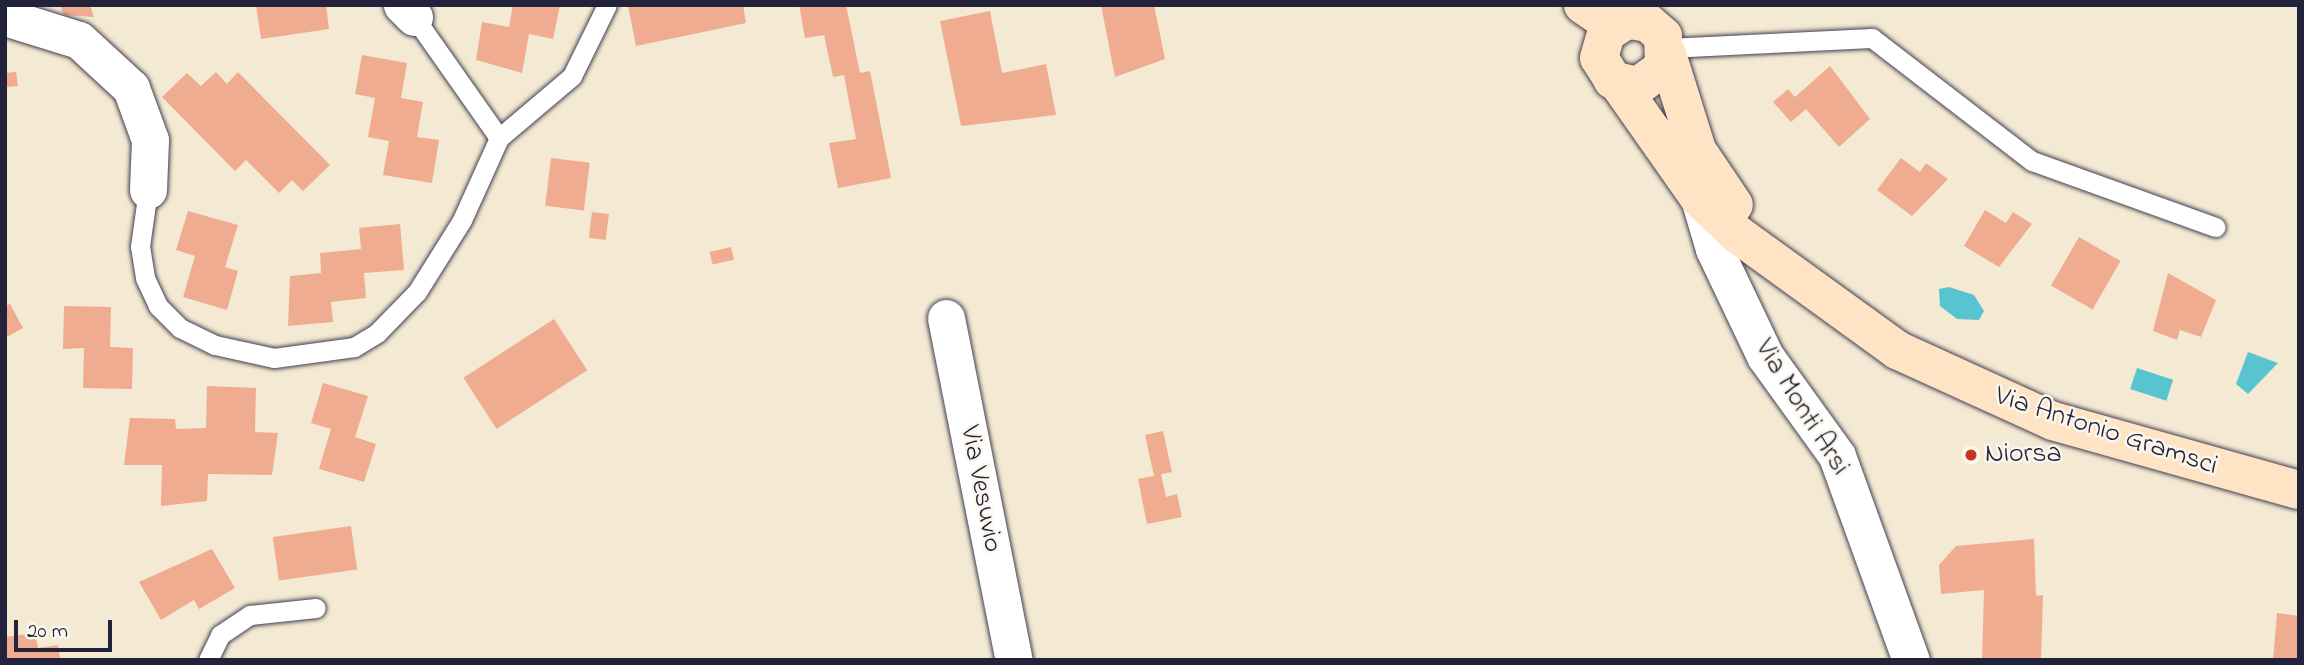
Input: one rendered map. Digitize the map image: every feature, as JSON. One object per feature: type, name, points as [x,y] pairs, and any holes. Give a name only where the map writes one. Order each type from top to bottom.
[{"type":"main road","points":[[1572,5],[1610,74],[1699,198],[1779,265]]},
{"type":"main road","points":[[1583,5],[1654,26],[1667,37],[1698,150],[1779,265]]},
{"type":"main road","points":[[1610,74],[1602,38],[1628,19]]},
{"type":"main road","points":[[1610,74],[1651,82],[1667,37]]},
{"type":"main road","name":"Via Antonio Gramsci","points":[[1779,265],[1897,349],[1969,386],[2141,449],[2299,491]]},
{"type":"street","points":[[5,17],[79,40],[131,88],[146,117],[148,190]]},
{"type":"street","name":"Via Monti Arsi","points":[[1699,198],[1714,248],[1765,356],[1838,456],[1911,660]]},
{"type":"street","name":"Via Vesuvio","points":[[946,318],[1014,660]]},
{"type":"lane","points":[[148,190],[140,246],[145,278],[165,314],[215,345],[274,358],[311,356],[354,347],[377,333],[417,292],[462,220],[499,138],[572,76],[607,5]]},
{"type":"lane","points":[[408,11],[499,138]]},
{"type":"lane","points":[[1667,37],[1872,38],[2032,161],[2216,228]]},
{"type":"lane","points":[[208,660],[220,635],[250,615],[316,608]]},
{"type":"water","points":[[1949,287],[1974,295],[1984,311],[1979,320],[1957,319],[1940,306],[1939,289]]},
{"type":"water","points":[[2248,352],[2278,363],[2248,394],[2236,384]]},
{"type":"water","points":[[2137,368],[2173,380],[2166,401],[2130,389]]},
{"type":"building","points":[[60,5],[90,5],[94,17],[64,15]]},
{"type":"building","points":[[256,5],[326,5],[329,29],[261,39]]},
{"type":"building","points":[[513,5],[560,5],[553,39],[529,34],[522,73],[476,60],[482,22],[509,27]]},
{"type":"building","points":[[628,5],[743,5],[746,23],[636,46]]},
{"type":"building","points":[[799,5],[846,5],[860,73],[870,71],[891,178],[838,188],[829,143],[856,139],[844,75],[833,77],[824,35],[805,38]]},
{"type":"building","points":[[1101,5],[1154,5],[1165,59],[1115,77]]},
{"type":"building","points":[[990,11],[1002,73],[1046,64],[1056,115],[961,126],[940,21]]},
{"type":"building","points":[[362,55],[407,63],[401,98],[423,102],[417,137],[439,140],[432,183],[383,175],[389,141],[368,137],[375,98],[355,94]]},
{"type":"building","points":[[1830,66],[1870,119],[1839,147],[1806,109],[1791,122],[1773,102],[1788,89],[1795,97]]},
{"type":"building","points":[[16,72],[18,86],[5,87],[5,73]]},
{"type":"building","points":[[216,72],[227,84],[238,72],[330,165],[303,191],[292,180],[279,193],[246,160],[235,171],[162,97],[187,73],[201,86]]},
{"type":"building","points":[[551,158],[590,163],[584,210],[545,206]]},
{"type":"building","points":[[1901,158],[1920,172],[1926,163],[1948,179],[1912,216],[1877,190]]},
{"type":"building","points":[[1985,210],[2006,223],[2013,212],[2032,224],[1999,267],[1964,246]]},
{"type":"building","points":[[188,211],[238,225],[225,267],[238,271],[227,310],[183,297],[195,256],[176,250]]},
{"type":"building","points":[[592,212],[609,214],[606,240],[589,238]]},
{"type":"building","points":[[400,224],[404,270],[364,273],[366,298],[331,302],[333,322],[288,326],[290,276],[321,273],[320,253],[361,249],[359,228]]},
{"type":"building","points":[[2079,237],[2121,261],[2093,309],[2051,285]]},
{"type":"building","points":[[731,247],[734,260],[712,265],[710,252]]},
{"type":"building","points":[[2168,273],[2216,300],[2201,337],[2180,330],[2177,340],[2153,331]]},
{"type":"building","points":[[10,304],[23,328],[5,338],[5,306]]},
{"type":"building","points":[[64,306],[111,307],[110,347],[133,348],[132,389],[83,388],[84,348],[63,349]]},
{"type":"building","points":[[554,319],[587,370],[497,429],[463,378]]},
{"type":"building","points":[[323,383],[368,396],[355,437],[376,444],[364,482],[319,469],[331,429],[311,423]]},
{"type":"building","points":[[207,386],[256,388],[255,432],[278,433],[272,475],[208,474],[207,501],[161,506],[162,465],[124,465],[130,418],[175,419],[176,429],[206,428]]},
{"type":"building","points":[[1163,431],[1172,472],[1161,474],[1166,497],[1177,494],[1182,517],[1147,524],[1138,479],[1154,476],[1145,435]]},
{"type":"building","points":[[351,526],[357,570],[279,581],[273,537]]},
{"type":"building","points":[[2034,539],[2036,596],[2043,595],[2041,660],[1982,660],[1984,590],[1941,594],[1939,565],[1956,546]]},
{"type":"building","points":[[212,549],[235,588],[199,609],[194,600],[161,620],[139,582]]},
{"type":"building","points":[[2277,613],[2299,616],[2299,660],[2273,660]]},
{"type":"building","points":[[35,633],[38,648],[58,645],[60,660],[5,660],[5,637]]},
{"type":"place","name":"Niorsa","points":[[1971,455]]}]
